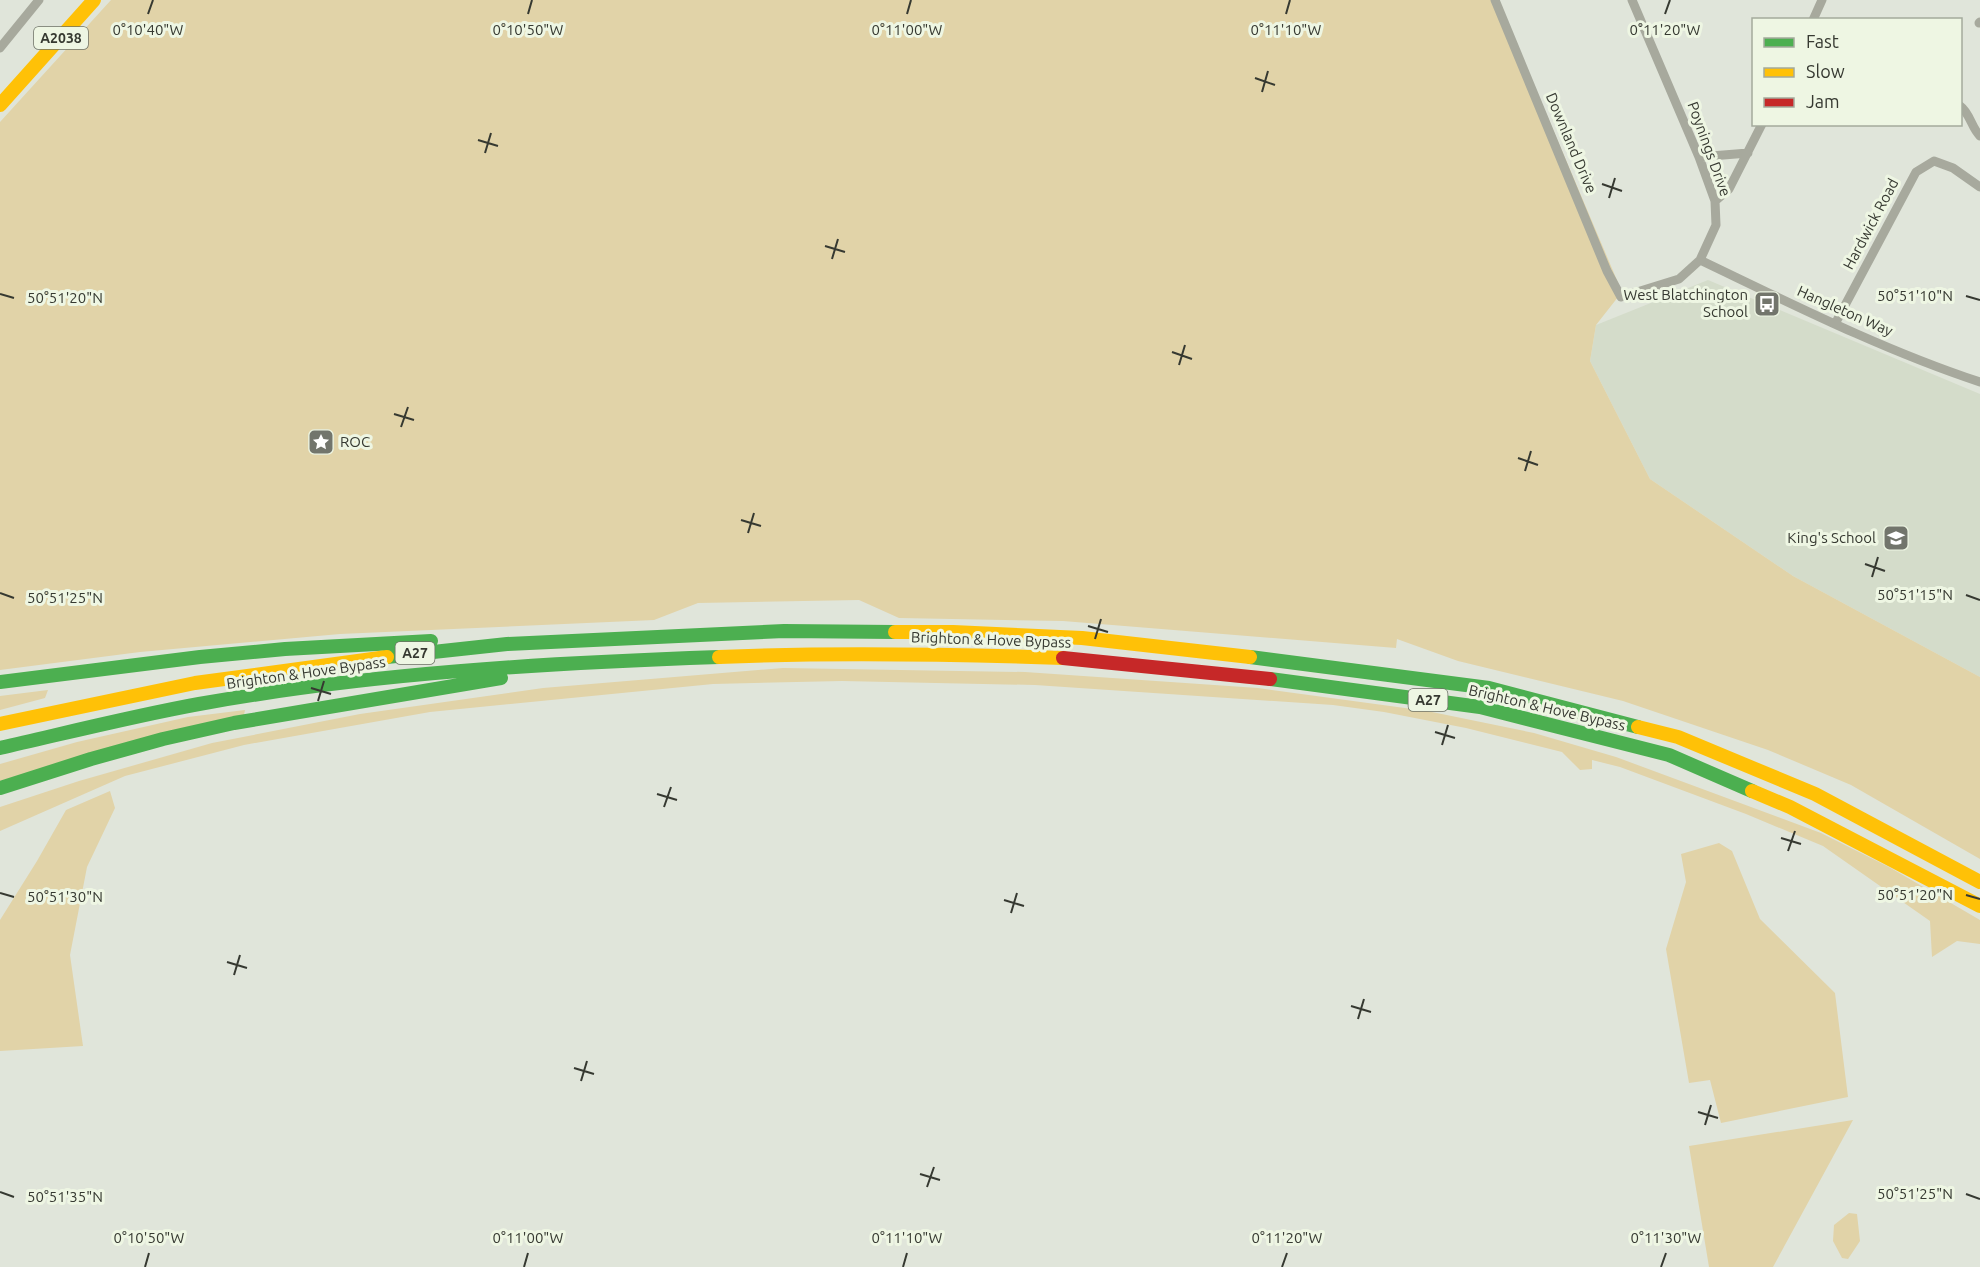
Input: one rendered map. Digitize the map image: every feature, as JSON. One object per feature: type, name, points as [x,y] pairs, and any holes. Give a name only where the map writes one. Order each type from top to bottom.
[{"type":"main road","name":"A2038","points":[[0,105],[94,0]]},
{"type":"main road","name":"Brighton & Hove Bypass","points":[[0,724],[195,683],[414,653],[507,644],[784,631],[953,632],[1082,638],[1489,688],[1678,737],[1815,794],[1980,882]]},
{"type":"main road","name":"A27","points":[[0,682],[200,657],[285,649],[412,641],[507,644]]},
{"type":"main road","name":"Brighton & Hove Bypass","points":[[0,748],[199,704],[416,675],[600,661],[785,654],[951,654],[1080,659],[1301,682],[1480,707],[1669,754],[1790,807],[1980,906]]},
{"type":"main road","name":"A27","points":[[0,788],[163,739],[234,723],[600,661]]},
{"type":"street","name":"Downland Drive","points":[[1495,0],[1607,271],[1621,297]]},
{"type":"street","name":"Poynings Drive","points":[[1621,297],[1679,279],[1700,260],[1716,225],[1715,201],[1699,157],[1632,0]]},
{"type":"street","points":[[1814,18],[1822,0]]},
{"type":"street","points":[[0,48],[35,1]]},
{"type":"street","points":[[1962,107],[1974,130],[1980,136]]},
{"type":"street","points":[[1715,201],[1729,189],[1761,126]]},
{"type":"street","points":[[1699,157],[1748,153]]},
{"type":"street","name":"Hardwick Road","points":[[1835,324],[1916,172],[1934,161],[1953,168],[1976,184]]},
{"type":"street","points":[[1976,184],[1980,173]]},
{"type":"street","name":"Hangleton Way","points":[[1700,260],[1835,324],[1947,371],[1980,382]]},
{"type":"shaded area","points":[[111,0],[1498,0],[1622,292],[1596,325],[1590,361],[1650,479],[1793,576],[1980,677],[1980,859],[1851,785],[1768,750],[1623,701],[1458,661],[1397,639],[1396,648],[1063,621],[899,618],[859,600],[698,603],[654,620],[340,634],[140,652],[0,670],[0,122]]},
{"type":"shaded area","points":[[1708,280],[1980,394],[1980,677],[1793,576],[1650,479],[1590,361],[1596,325]]},
{"type":"shaded area","points":[[783,668],[1025,672],[1258,688],[1427,711],[1534,733],[1616,757],[1821,833],[1889,867],[1980,920],[1980,944],[1957,941],[1932,957],[1930,921],[1823,846],[1746,814],[1620,767],[1592,760],[1592,769],[1580,770],[1562,752],[1466,728],[1384,712],[1333,705],[1035,685],[842,681],[713,684],[430,712],[244,745],[125,776],[0,831],[0,807],[79,781],[212,743],[360,714],[543,688]]},
{"type":"shaded area","points":[[48,690],[45,698],[0,710],[0,696]]},
{"type":"shaded area","points":[[245,710],[244,715],[0,781],[0,764],[77,742],[188,717]]},
{"type":"shaded area","points":[[110,791],[115,808],[87,867],[70,955],[83,1046],[0,1051],[0,920],[66,810]]},
{"type":"shaded area","points":[[1719,843],[1732,851],[1760,919],[1835,993],[1848,1097],[1721,1123],[1710,1080],[1689,1083],[1666,949],[1686,882],[1681,854]]},
{"type":"shaded area","points":[[1853,1120],[1773,1267],[1709,1267],[1689,1146]]},
{"type":"shaded area","points":[[1849,1213],[1857,1214],[1860,1241],[1848,1259],[1842,1258],[1833,1241],[1834,1225]]},
{"type":"traffic: fast","points":[[387,657],[507,644],[784,631],[895,632]]},
{"type":"traffic: fast","points":[[0,682],[200,657],[285,649],[431,641]]},
{"type":"traffic: fast","points":[[0,748],[174,709],[328,684],[523,666],[719,657]]},
{"type":"traffic: fast","points":[[1250,657],[1489,688],[1638,727]]},
{"type":"traffic: fast","points":[[0,788],[91,759],[163,739],[234,723],[501,678]]},
{"type":"traffic: fast","points":[[1270,679],[1480,707],[1669,755],[1752,791]]},
{"type":"traffic: slow","points":[[0,105],[94,0]]},
{"type":"traffic: slow","points":[[895,632],[953,632],[1082,638],[1250,657]]},
{"type":"traffic: slow","points":[[719,657],[891,654],[1063,658]]},
{"type":"traffic: slow","points":[[0,724],[195,683],[387,657]]},
{"type":"traffic: slow","points":[[1638,727],[1678,737],[1815,794],[1980,882]]},
{"type":"traffic: slow","points":[[1752,791],[1790,807],[1980,906]]},
{"type":"traffic: jam","points":[[1063,658],[1270,679]]},
{"type":"place","name":"West Blatchington School","points":[[1767,304]]},
{"type":"place","name":"ROC","points":[[321,442]]},
{"type":"place","name":"King's School","points":[[1896,538]]}]
